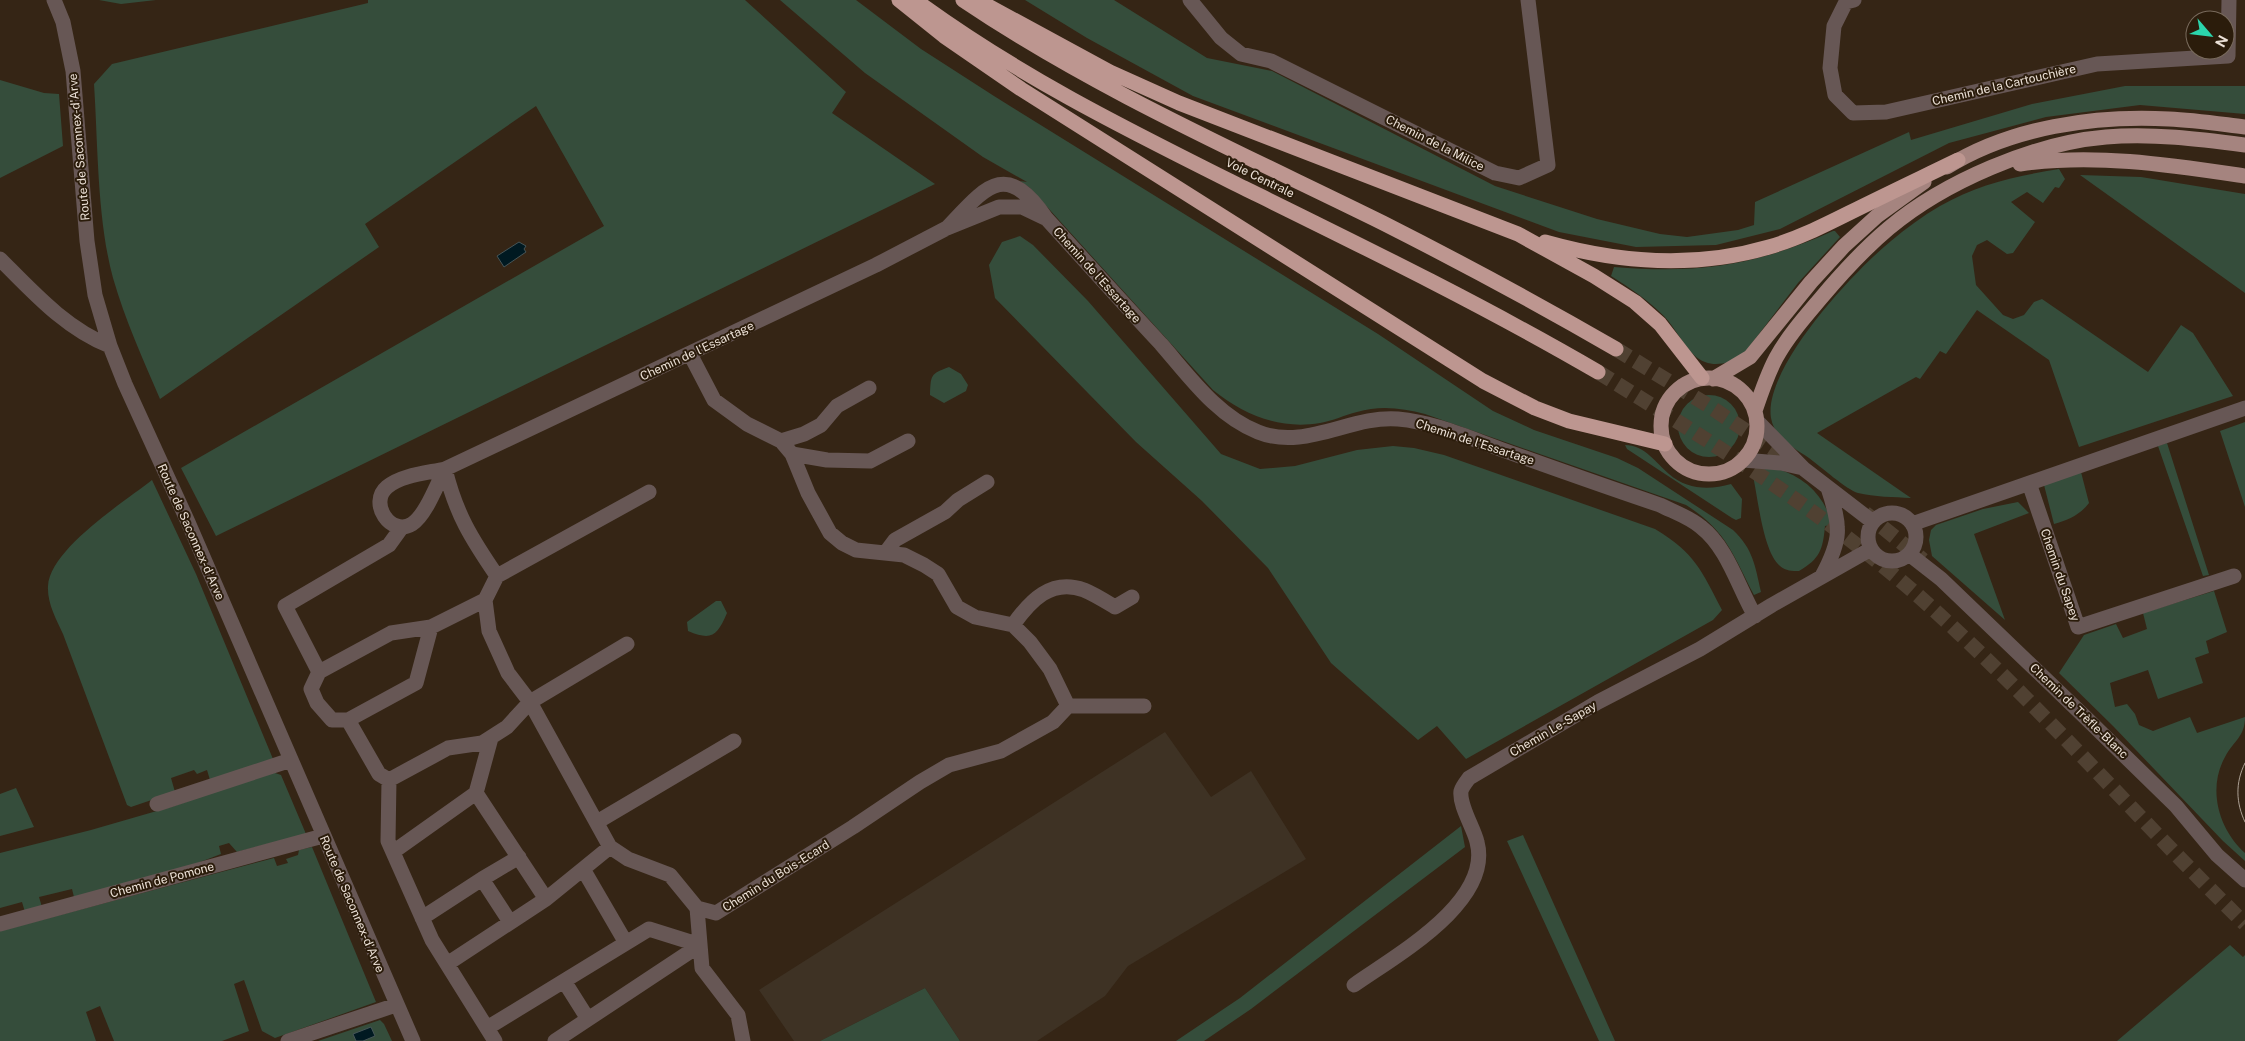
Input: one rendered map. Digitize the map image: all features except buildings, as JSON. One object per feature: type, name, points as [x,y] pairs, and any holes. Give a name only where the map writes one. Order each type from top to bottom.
[{"type":"highway","points":[[899,0],[944,36],[1021,89],[1483,381],[1535,408],[1569,421],[1665,444]]},
{"type":"highway","name":"Voie Centrale","points":[[914,0],[988,51],[1054,91],[1163,148],[1458,294],[1598,372]]},
{"type":"highway","name":"Voie Centrale","points":[[963,0],[1033,45],[1123,95],[1416,240],[1616,349]]},
{"type":"highway","points":[[977,0],[1110,72],[1187,106],[1518,234],[1564,248],[1617,258],[1666,262],[1721,258],[1770,247],[1808,233],[1958,160]]},
{"type":"highway","points":[[1518,234],[1594,276],[1635,302],[1663,328],[1708,378]]},
{"type":"main road","points":[[2245,127],[2170,119],[2100,120],[2051,128],[2015,137],[1958,160],[1902,196],[1862,229],[1829,262],[1757,350],[1743,362],[1708,378],[1684,386],[1667,403],[1661,420],[1662,436],[1672,458],[1682,467],[1708,475],[1725,471],[1743,460],[1753,446],[1756,416],[1771,367],[1780,351],[1808,313],[1853,261],[1890,227],[1920,206],[1965,180],[2053,146],[2106,136],[2157,136],[2245,145]]},
{"type":"main road","points":[[1984,172],[2033,162],[2085,159],[2143,163],[2245,176]]},
{"type":"main road","points":[[1708,378],[1724,381],[1738,388],[1749,400],[1756,416]]},
{"type":"street","name":"Route de Saconnex-d'Arve","points":[[54,0],[63,22],[73,71],[87,241],[95,295],[110,346],[413,1041]]},
{"type":"street","name":"Chemin de la Milice","points":[[1190,0],[1221,38],[1241,54],[1271,60],[1495,173],[1519,178],[1548,165],[1528,0]]},
{"type":"street","name":"Chemin de la Cartouchière","points":[[1854,0],[1846,2],[1834,26],[1830,68],[1836,96],[1853,113],[1886,112],[2096,64],[2228,56],[2229,0]]},
{"type":"street","name":"Chemin de l'Essartage","points":[[947,228],[983,192],[992,187],[1004,184],[1023,190],[1033,199],[1046,218],[1208,397],[1232,418],[1246,427],[1259,433],[1296,438],[1380,419],[1406,420],[1449,431],[1660,505],[1684,516],[1702,528],[1719,546],[1755,616]]},
{"type":"street","name":"Chemin de l'Essartage","points":[[402,527],[393,525],[385,518],[378,506],[380,494],[388,486],[400,480],[445,469],[876,265],[947,228],[1005,207],[1022,207],[1046,218]]},
{"type":"street","points":[[0,258],[52,310],[91,338],[110,346]]},
{"type":"street","points":[[690,354],[714,400],[747,424],[782,441],[792,454],[808,493],[830,533],[842,543],[856,550],[904,555],[938,574],[957,607],[975,617],[1013,625],[1030,642],[1050,669],[1068,706],[1144,706]]},
{"type":"street","points":[[782,441],[804,434],[821,425],[837,406],[869,388]]},
{"type":"street","points":[[1912,524],[2245,408]]},
{"type":"street","points":[[1756,416],[1804,469],[1873,522]]},
{"type":"street","points":[[792,454],[827,460],[870,461],[908,441]]},
{"type":"street","points":[[1743,460],[1781,463],[1804,469]]},
{"type":"street","points":[[319,672],[285,606],[389,545],[402,527],[410,525],[420,517],[445,469]]},
{"type":"street","points":[[445,469],[450,493],[461,519],[497,576]]},
{"type":"street","points":[[886,552],[895,540],[945,512],[958,500],[987,482]]},
{"type":"street","name":"Chemin du Sapey","points":[[2028,483],[2078,627],[2234,576]]},
{"type":"street","points":[[1821,577],[1837,545],[1839,531],[1836,510],[1828,488]]},
{"type":"street","points":[[649,492],[497,576],[485,600],[489,631],[508,673],[530,702],[610,846],[628,859],[670,875],[697,908],[702,968],[738,1015],[743,1041]]},
{"type":"street","points":[[1897,514],[1905,517],[1912,524],[1916,539],[1909,554],[1903,558],[1889,561],[1882,559],[1871,549],[1868,535],[1873,522],[1880,516],[1897,514]]},
{"type":"street","name":"Chemin Le-Sapay","points":[[1354,984],[1437,923],[1457,905],[1469,890],[1476,876],[1479,859],[1478,843],[1461,800],[1461,790],[1469,778],[1598,702],[1700,649],[1871,549]]},
{"type":"street","name":"Chemin de Trèfle-Blanc","points":[[1909,554],[1940,579],[2085,717],[2176,806],[2209,846],[2243,878]]},
{"type":"street","points":[[1013,625],[1025,608],[1045,590],[1064,586],[1083,590],[1115,607],[1132,597]]},
{"type":"street","points":[[431,627],[416,683],[348,720],[332,720],[317,704],[311,689],[319,672],[392,633],[431,627],[485,600]]},
{"type":"street","points":[[389,780],[448,748],[482,743],[491,738],[508,728],[530,702],[627,644]]},
{"type":"street","name":"Chemin du Bois-Ecard","points":[[697,908],[716,913],[853,827],[920,782],[949,765],[1000,752],[1053,722],[1068,706]]},
{"type":"street","points":[[348,720],[379,774],[389,780]]},
{"type":"street","points":[[393,852],[476,793],[491,738]]},
{"type":"street","points":[[596,822],[734,742]]},
{"type":"street","points":[[157,804],[291,760]]},
{"type":"street","points":[[389,780],[388,841],[432,940],[492,1035],[564,981],[648,929],[700,944]]},
{"type":"street","points":[[476,793],[546,899]]},
{"type":"street","name":"Chemin de Pomone","points":[[0,924],[323,836]]},
{"type":"street","points":[[447,964],[546,899],[610,846]]},
{"type":"street","points":[[422,918],[519,857]]},
{"type":"street","points":[[583,869],[626,943]]},
{"type":"street","points":[[482,879],[510,922]]},
{"type":"street","points":[[555,1041],[700,944]]},
{"type":"street","points":[[564,981],[588,1019]]},
{"type":"street","points":[[288,1041],[396,1005]]},
{"type":"shaded area","points":[[1165,732],[1211,797],[1251,771],[1306,859],[1128,966],[1105,996],[1037,1041],[960,1041],[925,988],[820,1041],[794,1041],[759,990]]},
{"type":"green space","points":[[99,0],[156,0],[121,4]]},
{"type":"green space","points":[[368,0],[745,0],[846,92],[832,113],[935,184],[216,536],[181,468],[604,226],[536,106],[365,224],[379,247],[160,399],[123,309],[108,255],[101,207],[94,84],[112,64],[368,3]]},
{"type":"green space","points":[[780,0],[856,0],[921,49],[1378,334],[1493,411],[1534,430],[1617,458],[1638,468],[1733,530],[1740,537],[1749,551],[1755,566],[1761,592],[1754,595],[1728,545],[1720,534],[1711,524],[1686,505],[1416,412],[1391,408],[1374,409],[1352,413],[1329,421],[1305,425],[1277,422],[1237,407],[1213,390],[1030,188],[1020,181],[1027,182],[983,157],[865,73]]},
{"type":"green space","points":[[1025,0],[1114,0],[1207,58],[1272,71],[1495,186],[1597,219],[1660,234],[1687,237],[1738,230],[1754,225],[1755,202],[1909,132],[1911,140],[2032,104],[2125,86],[2245,86],[2245,114],[2140,105],[2046,117],[1949,143],[1780,229],[1716,245],[1636,247],[1559,232],[1193,96],[1087,38]]},
{"type":"green space","points":[[0,80],[44,93],[59,94],[63,146],[0,178]]},
{"type":"green space","points":[[2059,169],[2065,179],[2059,188],[2055,187],[2043,203],[2027,192],[2011,202],[2035,222],[2013,253],[2007,254],[1987,240],[1977,245],[1972,256],[1976,285],[2003,315],[2013,319],[2024,315],[2034,302],[2042,299],[2148,372],[2181,325],[2193,333],[2233,396],[2079,447],[2049,360],[1977,310],[1946,354],[1940,351],[1920,379],[1916,377],[1817,433],[1911,498],[1884,497],[1853,491],[1780,436],[1771,418],[1772,397],[1781,373],[1814,322],[1875,255],[1915,222],[1954,198],[1983,186]]},
{"type":"green space","points":[[2080,175],[2141,177],[2245,194],[2245,293]]},
{"type":"green space","points":[[1833,231],[1840,237],[1798,283],[1742,356],[1724,363],[1715,364],[1699,359],[1658,310],[1639,294],[1611,276],[1614,267],[1644,269],[1700,268],[1752,260],[1805,243]]},
{"type":"green space","points":[[1020,236],[1033,245],[1088,301],[1221,454],[1260,469],[1295,466],[1357,450],[1393,446],[1414,448],[1444,455],[1655,529],[1689,555],[1702,573],[1722,610],[1713,620],[1466,759],[1437,726],[1418,740],[1331,663],[1268,568],[1202,501],[1136,442],[995,298],[989,265],[1002,242]]},
{"type":"green space","points":[[949,367],[961,374],[968,385],[966,391],[944,403],[930,395],[931,379],[938,372]]},
{"type":"green space","points":[[1709,395],[1721,397],[1731,404],[1738,414],[1740,426],[1738,438],[1731,448],[1721,455],[1709,457],[1697,455],[1687,448],[1680,438],[1678,426],[1680,414],[1687,404],[1697,397]]},
{"type":"green space","points":[[2245,422],[2245,507],[2220,431]]},
{"type":"green space","points":[[2167,443],[2209,575],[2203,576],[2158,446]]},
{"type":"green space","points":[[1625,445],[1644,451],[1669,474],[1691,486],[1707,488],[1731,484],[1742,499],[1741,518],[1736,520],[1732,518],[1627,449]]},
{"type":"green space","points":[[1769,467],[1791,474],[1810,487],[1824,504],[1829,514],[1832,525],[1825,526],[1819,553],[1812,562],[1799,571],[1787,570],[1780,566],[1774,559],[1765,537],[1753,476],[1756,470]]},
{"type":"green space","points":[[2081,472],[2089,503],[2082,511],[2054,524],[2044,485]]},
{"type":"green space","points":[[152,480],[196,574],[273,759],[210,780],[207,770],[197,774],[194,770],[171,778],[175,792],[131,807],[127,805],[63,634],[52,611],[48,586],[52,572],[61,557],[74,542],[107,513]]},
{"type":"green space","points":[[2018,502],[2029,513],[1974,534],[2005,620],[1932,556],[1929,540],[1931,530],[1936,525],[1983,509]]},
{"type":"green space","points":[[2214,591],[2227,632],[2206,641],[2209,653],[2195,658],[2203,683],[2158,699],[2148,670],[2110,683],[2115,707],[2127,704],[2135,714],[2139,725],[2153,731],[2190,717],[2197,733],[2245,717],[2245,724],[2241,734],[2228,751],[2220,769],[2217,795],[2222,821],[2228,833],[2245,853],[2245,861],[2223,841],[2113,726],[2059,673],[2084,635],[2116,624],[2123,638],[2147,629],[2143,613]]},
{"type":"green space","points":[[716,601],[721,601],[727,613],[717,631],[708,636],[703,636],[688,631],[687,622]]},
{"type":"green space","points":[[272,772],[281,775],[306,834],[237,852],[229,843],[219,846],[221,854],[195,864],[74,897],[72,889],[39,897],[42,907],[25,912],[22,902],[0,908],[0,853],[91,830],[174,806]]},
{"type":"green space","points":[[16,788],[34,827],[0,836],[0,794]]},
{"type":"green space","points":[[1461,826],[1465,847],[1251,1009],[1204,1041],[1176,1041],[1240,998]]},
{"type":"green space","points":[[1523,835],[1615,1041],[1599,1041],[1507,841]]},
{"type":"green space","points":[[312,847],[376,1002],[275,1038],[262,1031],[244,980],[234,984],[249,1031],[222,1041],[114,1041],[100,1006],[86,1012],[96,1041],[0,1041],[0,931],[274,858],[277,866],[288,863],[286,859],[298,855],[299,850]]},
{"type":"green space","points":[[2230,945],[2243,957],[2245,955],[2245,1041],[2117,1041]]},
{"type":"green space","points":[[925,988],[960,1041],[820,1041]]},
{"type":"green space","points":[[380,1020],[392,1041],[318,1041]]},
{"type":"water","points":[[519,242],[526,246],[524,249],[526,252],[504,267],[497,256]]},
{"type":"water","points":[[371,1027],[375,1036],[363,1041],[356,1041],[353,1034]]},
{"type":"tunnel","points":[[1616,349],[1709,406],[1791,461]]},
{"type":"tunnel","points":[[1598,372],[1761,476],[1840,532],[1915,593],[2042,714],[2245,924]]},
{"type":"tunnel","points":[[1865,513],[1923,560]]},
{"type":"tram line","points":[[2245,763],[2238,785],[2238,800],[2245,822]]}]
